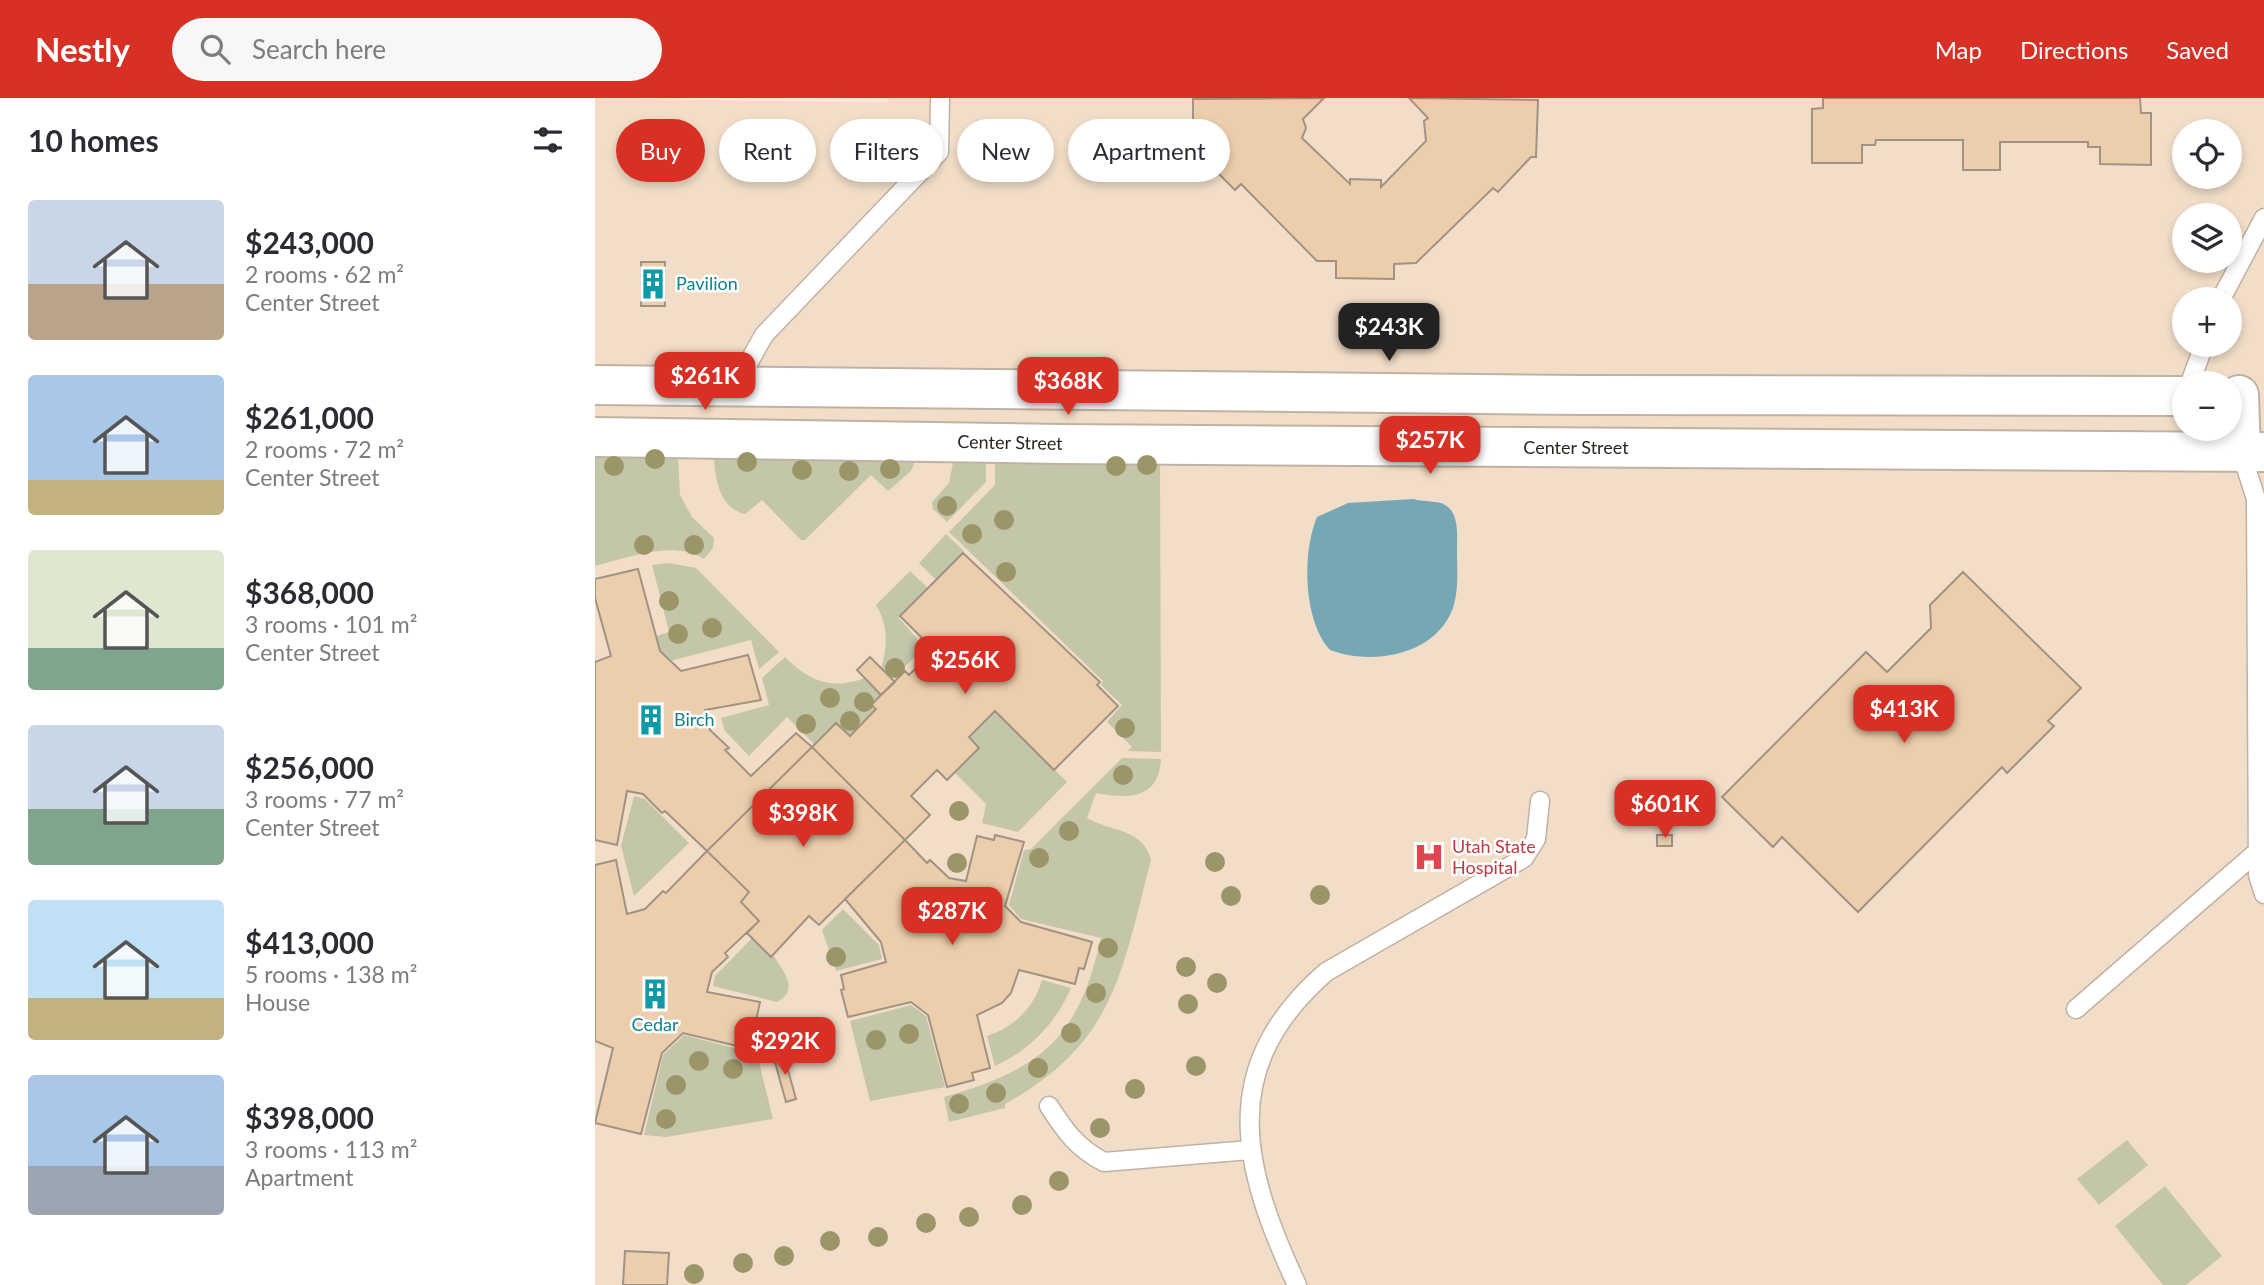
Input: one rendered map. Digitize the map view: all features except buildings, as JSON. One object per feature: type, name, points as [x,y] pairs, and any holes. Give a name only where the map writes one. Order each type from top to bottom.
[{"type":"street","points":[[595,385],[1516,394],[2172,397]]},
{"type":"street","points":[[735,387],[735,438]]},
{"type":"street","points":[[1038,390],[1038,443]]},
{"type":"street","points":[[1516,394],[1517,447]]},
{"type":"street","points":[[2244,395],[2252,452]]},
{"type":"street","points":[[2147,398],[2148,449]]},
{"type":"street","name":"Center Street","points":[[595,437],[2252,452]]},
{"type":"lane","points":[[735,387],[764,335],[939,152],[940,98]]},
{"type":"lane","points":[[2227,287],[2264,218]]},
{"type":"lane","points":[[2252,452],[2256,499],[2258,875],[2264,894]]},
{"type":"lane","points":[[1297,1285],[1272,1231],[1250,1150],[1253,1083],[1264,1051],[1299,996],[1326,972],[1524,858],[1536,839],[1540,801]]},
{"type":"lane","points":[[2076,1009],[2258,851]]},
{"type":"lane","points":[[1049,1106],[1067,1135],[1083,1151],[1104,1162],[1250,1150]]},
{"type":"shaded area","name":"Utah State Hospital","points":[[595,98],[887,103],[888,98],[2264,98],[2264,1285],[595,1285]]},
{"type":"green space","points":[[595,453],[678,455],[680,495],[692,517],[714,538],[713,548],[704,559],[692,553],[664,550],[595,566]]},
{"type":"green space","points":[[986,455],[986,482],[947,522],[933,509],[932,502],[949,483],[954,458]]},
{"type":"green space","points":[[995,455],[1160,457],[1161,752],[1127,751],[1132,747],[1107,722],[1122,705],[1101,685],[1103,681],[949,532],[995,485]]},
{"type":"green space","points":[[714,457],[916,459],[911,471],[888,491],[871,475],[805,540],[801,540],[762,500],[745,514],[729,506],[717,483]]},
{"type":"green space","points":[[946,534],[964,551],[936,580],[919,563]]},
{"type":"green space","points":[[669,563],[696,568],[779,652],[759,669],[751,640],[670,661],[660,651],[656,636],[669,632],[652,565]]},
{"type":"green space","points":[[910,571],[928,588],[899,618],[918,640],[916,643],[922,650],[892,679],[881,668],[886,635],[876,605]]},
{"type":"green space","points":[[785,657],[803,673],[822,681],[842,683],[865,678],[881,695],[872,705],[876,709],[850,736],[836,723],[815,745],[787,717],[749,756],[725,731],[721,718],[769,705],[762,678]]},
{"type":"green space","points":[[995,711],[1067,782],[1018,832],[982,823],[986,804],[955,773],[979,748],[969,737]]},
{"type":"green space","points":[[1122,758],[1161,759],[1159,772],[1148,789],[1130,796],[1096,793],[1087,818],[1134,836],[1147,850],[1151,860],[1121,971],[1108,1001],[1092,1029],[1070,1056],[1042,1080],[1005,1104],[1005,1108],[949,1122],[944,1097],[1006,1075],[1030,1061],[1050,1045],[1067,1026],[1080,1002],[1092,973],[1101,938],[1021,919],[1009,905],[1024,850],[1031,849]]},
{"type":"green space","points":[[634,796],[645,799],[689,843],[634,896],[621,846]]},
{"type":"green space","points":[[843,909],[879,945],[882,959],[836,971],[822,930]]},
{"type":"green space","points":[[752,938],[770,956],[773,954],[785,973],[788,991],[777,1002],[713,986],[715,976]]},
{"type":"green space","points":[[1042,980],[1071,988],[1065,1001],[1041,1034],[1020,1052],[995,1066],[987,1036],[1022,1015],[1034,999]]},
{"type":"green space","points":[[911,1005],[926,1016],[945,1087],[870,1101],[850,1021]]},
{"type":"green space","points":[[684,1035],[757,1054],[773,1119],[666,1137],[644,1135],[663,1055]]},
{"type":"green space","points":[[2127,1140],[2148,1165],[2099,1205],[2077,1179]]},
{"type":"green space","points":[[2165,1186],[2222,1256],[2186,1285],[2163,1285],[2115,1226]]},
{"type":"water","points":[[1414,499],[1446,505],[1456,522],[1456,594],[1445,624],[1433,637],[1401,653],[1365,657],[1330,650],[1314,622],[1308,586],[1309,548],[1317,517],[1348,503]]},
{"type":"place","name":"Pavilion","points":[[653,284]]},
{"type":"place","name":"Birch","points":[[651,720]]},
{"type":"place","name":"Utah State Hospital","points":[[1429,857]]},
{"type":"place","name":"Cedar","points":[[655,994]]}]
